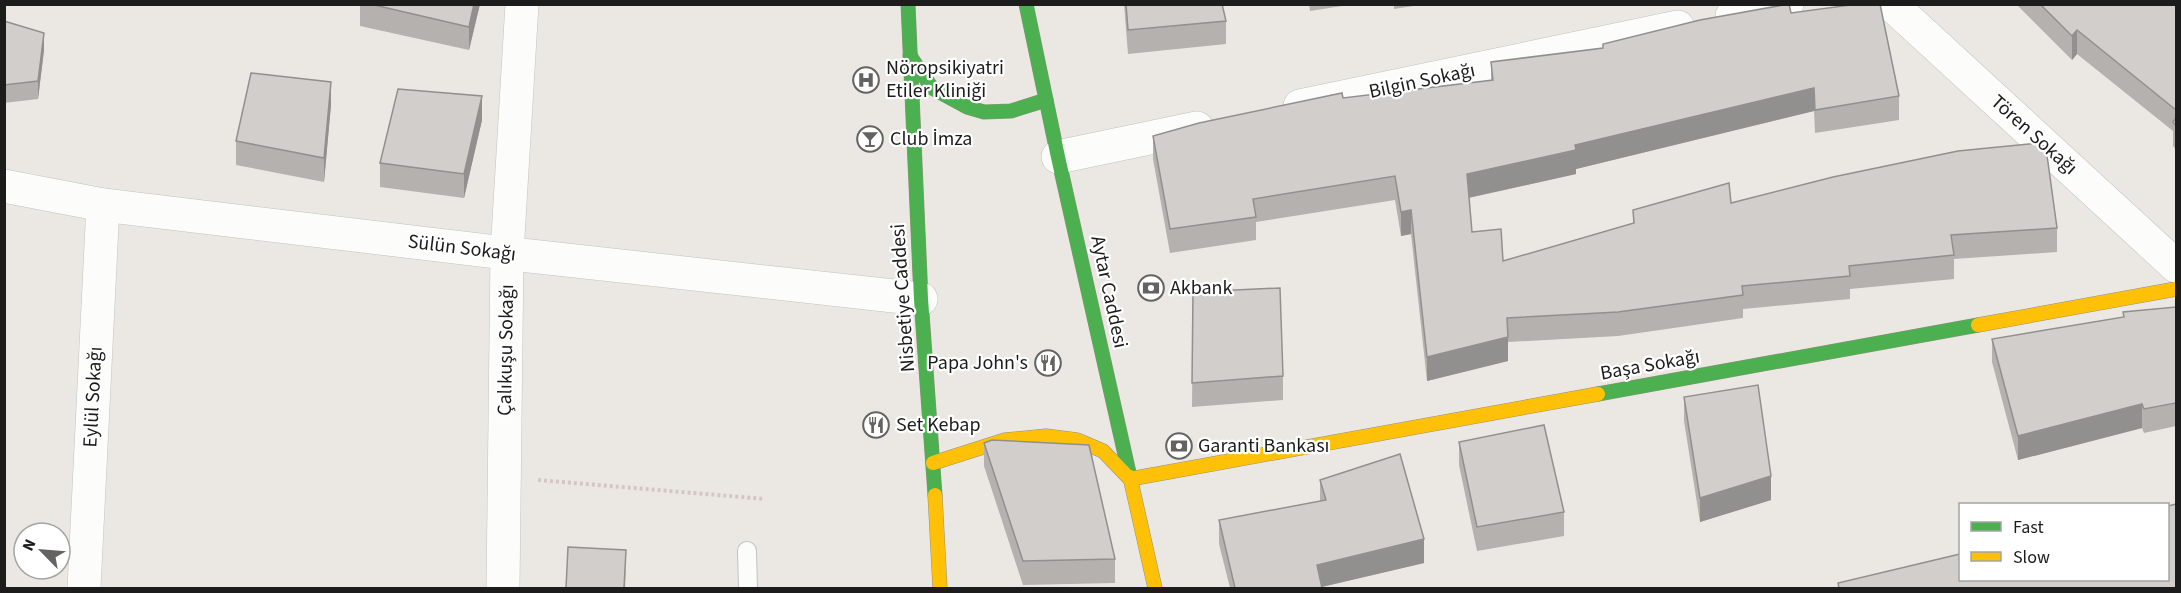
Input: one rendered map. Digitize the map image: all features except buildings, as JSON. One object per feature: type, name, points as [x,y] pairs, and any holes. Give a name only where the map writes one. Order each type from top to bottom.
[{"type":"main road","name":"Nisbetiye Caddesi","points":[[908,4],[921,299],[940,588]]},
{"type":"main road","name":"Aytar Caddesi","points":[[1026,4],[1155,588]]},
{"type":"main road","points":[[910,56],[932,88],[967,108],[984,112],[1011,111],[1046,100]]},
{"type":"main road","name":"Başa Sokağı","points":[[1130,479],[2176,289]]},
{"type":"main road","points":[[933,463],[1005,440],[1046,436],[1077,440],[1103,452],[1130,479]]},
{"type":"street","name":"Çalıkuşu Sokağı","points":[[503,588],[507,253],[522,4]]},
{"type":"street","name":"Bilgin Sokağı","points":[[1266,113],[1787,4]]},
{"type":"street","name":"Tören Sokağı","points":[[1891,4],[2176,266]]},
{"type":"street","points":[[1058,157],[1231,121]]},
{"type":"street","name":"Sülün Sokağı","points":[[4,186],[103,205],[921,299]]},
{"type":"street","name":"Eylül Sokağı","points":[[84,588],[103,205]]},
{"type":"lane","points":[[747,551],[748,588]]},
{"type":"path","points":[[504,478],[764,500]]},
{"type":"traffic: fast","points":[[908,4],[921,299],[935,495]]},
{"type":"traffic: fast","points":[[1026,4],[1130,477]]},
{"type":"traffic: fast","points":[[910,56],[932,88],[967,107],[984,112],[1011,111],[1046,100]]},
{"type":"traffic: fast","points":[[1598,394],[1978,325]]},
{"type":"traffic: slow","points":[[1978,325],[2176,289]]},
{"type":"traffic: slow","points":[[1130,479],[1598,394]]},
{"type":"traffic: slow","points":[[933,463],[1005,440],[1046,436],[1077,440],[1103,451],[1130,479]]},
{"type":"traffic: slow","points":[[1130,477],[1155,588]]},
{"type":"traffic: slow","points":[[935,495],[940,588]]},
{"type":"place","name":"Nöropsikiyatri Etiler Kliniği","points":[[866,80]]},
{"type":"place","name":"Club İmza","points":[[870,139]]},
{"type":"place","name":"Akbank","points":[[1151,288]]},
{"type":"place","name":"Papa John's","points":[[1048,363]]},
{"type":"place","name":"Set Kebap","points":[[876,425]]},
{"type":"place","name":"Garanti Bankası","points":[[1179,446]]}]
